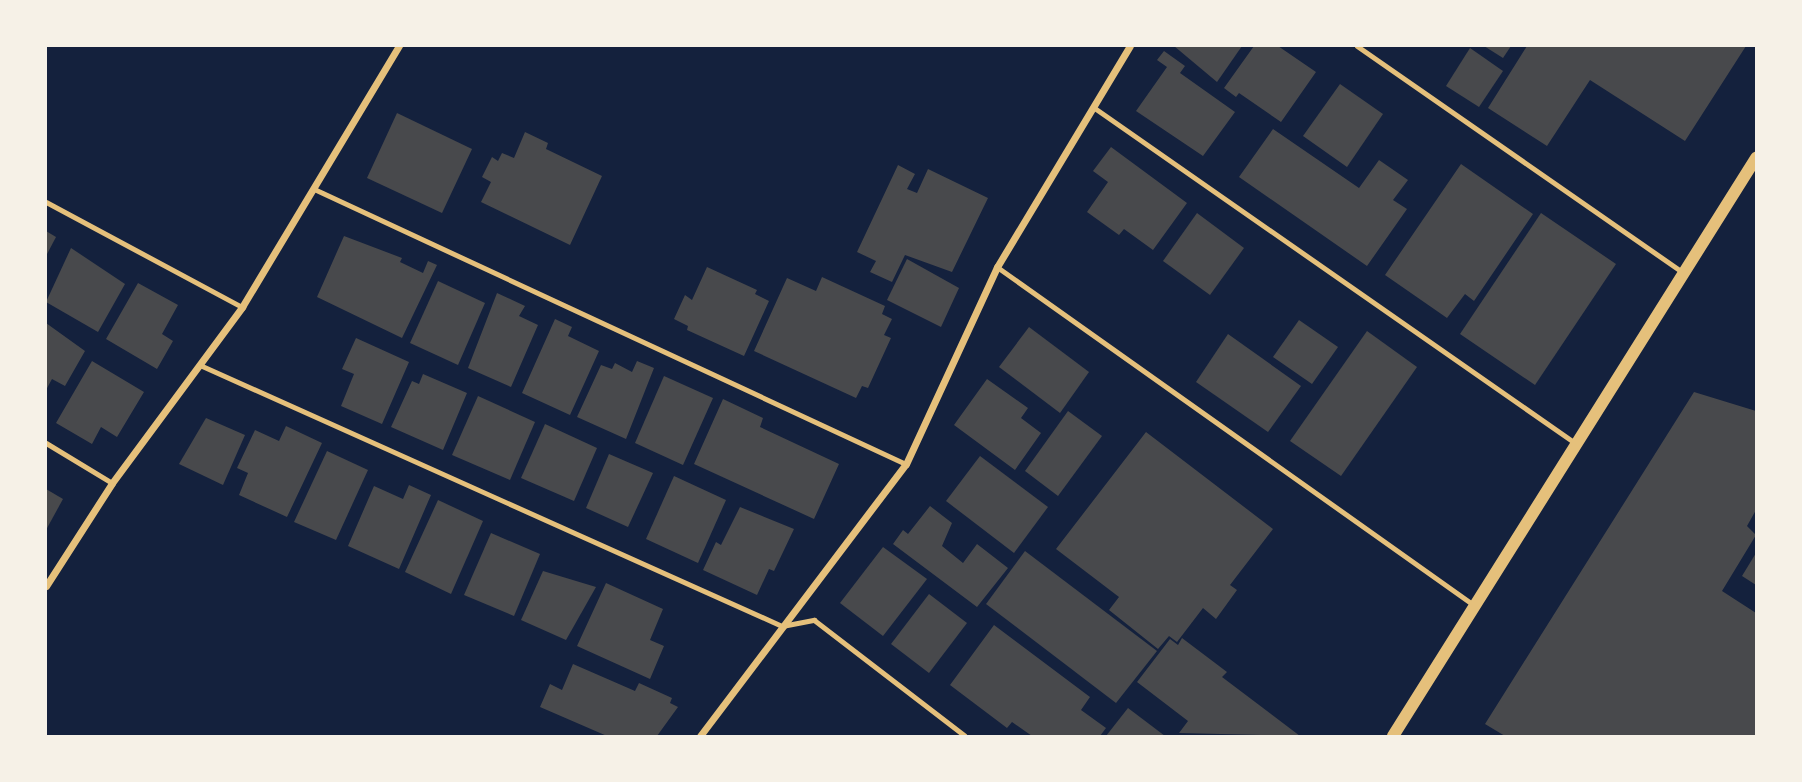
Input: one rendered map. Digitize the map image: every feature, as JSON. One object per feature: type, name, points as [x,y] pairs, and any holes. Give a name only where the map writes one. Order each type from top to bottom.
[{"type":"street","points":[[46,586],[112,483],[202,366],[242,307],[399,46]]},
{"type":"street","points":[[700,737],[906,464],[997,267],[1130,46]]},
{"type":"street","points":[[1393,737],[1756,158]]},
{"type":"lane","points":[[1357,46],[1685,273]]},
{"type":"lane","points":[[1093,107],[1577,445]]},
{"type":"lane","points":[[314,189],[906,464]]},
{"type":"lane","points":[[46,202],[242,307]]},
{"type":"lane","points":[[997,267],[1475,606]]},
{"type":"lane","points":[[202,366],[782,626],[814,620],[965,737]]},
{"type":"lane","points":[[46,443],[112,483]]},
{"type":"building","points":[[1174,46],[1242,46],[1217,82]]},
{"type":"building","points":[[1254,46],[1278,46],[1316,72],[1281,122],[1239,93],[1236,97],[1224,88]]},
{"type":"building","points":[[1484,46],[1511,46],[1503,58]]},
{"type":"building","points":[[1527,46],[1746,46],[1685,141],[1590,80],[1547,146],[1488,108]]},
{"type":"building","points":[[1470,48],[1503,71],[1479,107],[1446,86]]},
{"type":"building","points":[[1164,51],[1185,66],[1180,73],[1235,112],[1203,156],[1136,111],[1167,67],[1157,60]]},
{"type":"building","points":[[1340,84],[1383,114],[1347,167],[1303,136]]},
{"type":"building","points":[[397,113],[472,149],[442,213],[367,178]]},
{"type":"building","points":[[1273,129],[1359,188],[1379,160],[1408,180],[1393,200],[1407,209],[1367,266],[1239,177]]},
{"type":"building","points":[[525,132],[548,143],[546,149],[602,176],[570,245],[481,202],[491,182],[482,177],[492,157],[498,161],[502,153],[514,158]]},
{"type":"building","points":[[1111,147],[1187,203],[1153,250],[1124,229],[1119,235],[1087,212],[1108,182],[1093,171]]},
{"type":"building","points":[[1461,164],[1533,214],[1474,301],[1465,294],[1447,318],[1385,275]]},
{"type":"building","points":[[898,165],[915,174],[907,189],[917,193],[928,169],[988,198],[952,272],[905,255],[892,282],[870,272],[876,261],[857,252]]},
{"type":"building","points":[[1197,213],[1244,248],[1210,295],[1163,261]]},
{"type":"building","points":[[1541,213],[1616,264],[1535,385],[1460,334]]},
{"type":"building","points":[[46,231],[56,237],[46,256]]},
{"type":"building","points":[[344,236],[402,258],[400,262],[423,273],[428,261],[437,265],[402,338],[317,297]]},
{"type":"building","points":[[71,248],[125,284],[98,332],[46,302]]},
{"type":"building","points":[[907,259],[959,288],[941,327],[887,300]]},
{"type":"building","points":[[707,267],[757,290],[755,294],[769,301],[744,356],[687,330],[688,326],[674,319],[685,295],[692,300]]},
{"type":"building","points":[[822,277],[885,306],[882,314],[892,319],[884,335],[891,338],[868,388],[862,386],[856,398],[754,351],[787,278],[816,291]]},
{"type":"building","points":[[438,281],[485,303],[458,365],[410,343]]},
{"type":"building","points":[[138,283],[178,305],[162,334],[173,341],[157,369],[106,339]]},
{"type":"building","points":[[497,293],[525,306],[519,316],[538,325],[511,387],[468,368]]},
{"type":"building","points":[[555,319],[572,327],[568,336],[599,351],[570,415],[522,393]]},
{"type":"building","points":[[1299,320],[1338,347],[1312,384],[1273,357]]},
{"type":"building","points":[[46,323],[85,351],[65,386],[52,379],[46,390]]},
{"type":"building","points":[[1029,327],[1089,372],[1060,413],[999,367]]},
{"type":"building","points":[[1367,331],[1417,367],[1341,476],[1290,441]]},
{"type":"building","points":[[1228,334],[1301,386],[1268,432],[1196,382]]},
{"type":"building","points":[[356,338],[409,362],[382,424],[341,406],[354,374],[342,369]]},
{"type":"building","points":[[92,361],[144,392],[117,437],[101,427],[92,444],[56,423]]},
{"type":"building","points":[[637,361],[654,368],[626,439],[577,417],[601,365],[612,369],[615,363],[632,372]]},
{"type":"building","points":[[423,374],[467,393],[443,450],[391,427],[412,381],[419,384]]},
{"type":"building","points":[[664,376],[713,398],[683,465],[635,443]]},
{"type":"building","points":[[987,379],[1028,408],[1021,418],[1041,433],[1015,470],[954,425]]},
{"type":"building","points":[[1694,392],[1756,411],[1756,510],[1747,526],[1756,535],[1722,591],[1756,613],[1756,736],[1505,736],[1485,724]]},
{"type":"building","points":[[478,396],[535,422],[510,480],[452,455]]},
{"type":"building","points":[[723,399],[763,418],[760,427],[839,464],[814,519],[694,464]]},
{"type":"building","points":[[1068,411],[1102,436],[1058,496],[1025,471]]},
{"type":"building","points":[[206,418],[245,435],[223,485],[179,464]]},
{"type":"building","points":[[545,424],[597,448],[574,501],[521,478]]},
{"type":"building","points":[[286,426],[322,443],[287,517],[239,495],[248,473],[237,468],[255,430],[279,441]]},
{"type":"building","points":[[1146,432],[1273,529],[1230,585],[1237,590],[1216,619],[1203,608],[1177,642],[1169,636],[1158,649],[1109,610],[1119,597],[1056,549]]},
{"type":"building","points":[[327,451],[368,470],[336,540],[294,522]]},
{"type":"building","points":[[609,454],[653,473],[628,527],[586,508]]},
{"type":"building","points":[[980,456],[1048,507],[1014,553],[946,501]]},
{"type":"building","points":[[674,476],[726,500],[698,563],[646,539]]},
{"type":"building","points":[[409,485],[431,495],[399,569],[348,546],[374,486],[403,499]]},
{"type":"building","points":[[46,489],[63,499],[46,530]]},
{"type":"building","points":[[438,500],[483,521],[451,594],[405,572]]},
{"type":"building","points":[[930,506],[952,523],[942,546],[963,563],[977,544],[1008,568],[977,607],[893,544],[903,530],[908,534]]},
{"type":"building","points":[[740,507],[794,529],[774,571],[769,569],[757,595],[703,570],[716,542],[721,545]]},
{"type":"building","points":[[491,533],[540,554],[514,616],[464,595]]},
{"type":"building","points":[[883,547],[927,579],[883,636],[840,603]]},
{"type":"building","points":[[1025,551],[1157,651],[1116,703],[986,604]]},
{"type":"building","points":[[1756,553],[1756,585],[1742,576]]},
{"type":"building","points":[[543,571],[596,587],[566,640],[521,620]]},
{"type":"building","points":[[606,583],[663,609],[650,640],[664,646],[650,679],[577,646]]},
{"type":"building","points":[[929,594],[967,623],[929,673],[891,644]]},
{"type":"building","points":[[994,625],[1090,697],[1081,710],[1106,728],[1100,736],[1032,736],[1012,722],[1007,728],[950,685]]},
{"type":"building","points":[[1182,638],[1227,672],[1222,677],[1300,736],[1179,733],[1188,721],[1137,682],[1170,639],[1178,645]]},
{"type":"building","points":[[573,664],[635,691],[639,683],[672,698],[670,703],[678,707],[657,736],[607,736],[540,707],[550,684],[562,690]]},
{"type":"building","points":[[1128,708],[1165,736],[1106,736]]}]
